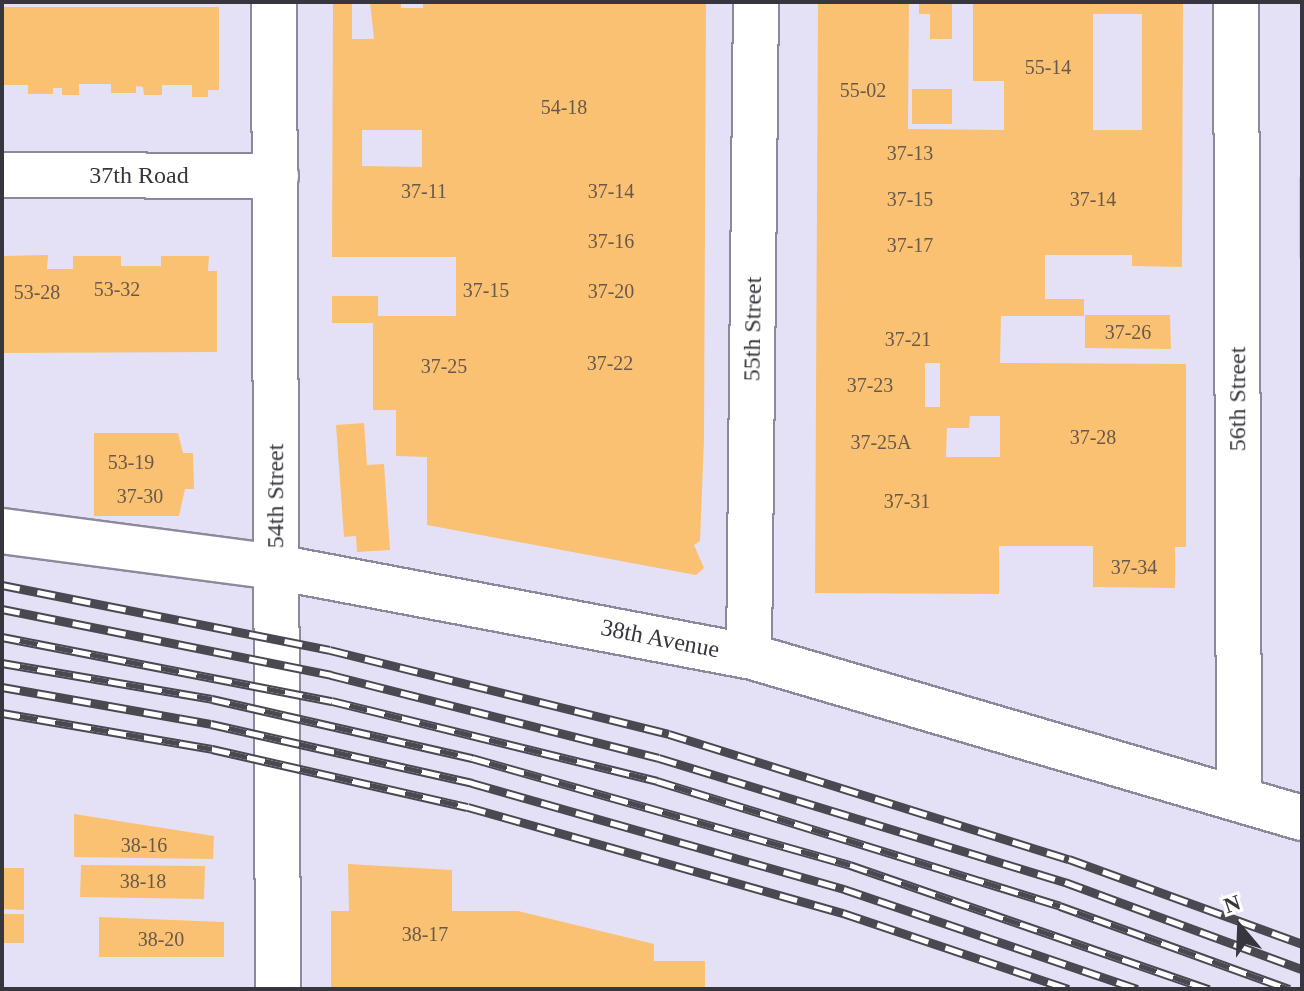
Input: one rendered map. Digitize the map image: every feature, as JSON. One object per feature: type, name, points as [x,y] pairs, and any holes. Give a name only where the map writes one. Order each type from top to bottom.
[{"type":"street","name":"54th Street","points":[[274,2],[278,989]]},
{"type":"street","name":"55th Street","points":[[749,656],[756,2]]},
{"type":"street","name":"56th Street","points":[[1236,2],[1239,796]]},
{"type":"street","name":"37th Road","points":[[2,175],[276,176]]},
{"type":"street","name":"38th Avenue","points":[[2,531],[276,567],[749,656],[1239,796],[1302,818]]},
{"type":"building","points":[[333,2],[352,2],[352,39],[374,39],[370,2],[401,2],[401,8],[423,8],[423,2],[706,2],[704,439],[700,541],[694,545],[704,568],[696,575],[427,525],[427,457],[396,456],[396,410],[373,410],[373,323],[332,323],[332,296],[378,296],[378,316],[456,316],[456,257],[332,257]],"holes":[[[362,130],[422,130],[422,167],[362,166]]]},
{"type":"building","points":[[818,2],[909,2],[908,129],[1004,130],[1004,81],[973,81],[973,2],[1183,2],[1182,267],[1132,266],[1132,255],[1045,255],[1045,299],[1084,299],[1084,316],[1001,316],[1000,363],[1186,364],[1186,547],[1175,547],[1175,588],[1093,587],[1093,546],[999,546],[999,594],[815,593]],"holes":[[[1093,14],[1142,14],[1142,130],[1093,130]],[[925,363],[940,363],[940,407],[925,407]],[[970,416],[1000,416],[1000,457],[946,457],[947,428],[969,428]]]},
{"type":"building","points":[[919,2],[952,2],[952,39],[930,39],[930,14],[919,14]]},
{"type":"building","points":[[2,7],[219,7],[219,90],[208,90],[208,97],[192,97],[192,85],[162,85],[162,95],[144,95],[143,87],[136,86],[136,93],[111,93],[111,84],[79,84],[79,95],[62,95],[62,88],[53,88],[53,94],[28,94],[28,85],[2,85]]},
{"type":"building","points":[[912,89],[952,89],[952,124],[912,124]]},
{"type":"building","points":[[1302,176],[1302,258],[1299,258],[1299,177]]},
{"type":"building","points":[[48,255],[47,269],[73,269],[73,256],[121,256],[121,266],[161,266],[161,256],[209,256],[208,271],[217,271],[217,352],[2,353],[2,256]]},
{"type":"building","points":[[1085,315],[1170,315],[1171,349],[1085,348]]},
{"type":"building","points":[[364,423],[367,465],[384,464],[390,550],[357,552],[356,536],[344,537],[336,425]]},
{"type":"building","points":[[94,433],[178,433],[183,453],[193,453],[194,489],[185,489],[179,516],[94,516]]},
{"type":"building","points":[[74,814],[214,836],[213,859],[74,857]]},
{"type":"building","points":[[348,864],[452,870],[452,911],[518,911],[654,944],[654,961],[705,961],[705,989],[331,989],[331,911],[349,911]]},
{"type":"building","points":[[81,865],[205,866],[204,899],[80,897]]},
{"type":"building","points":[[2,868],[24,868],[24,910],[2,909]]},
{"type":"building","points":[[2,914],[24,914],[24,943],[2,943]]},
{"type":"building","points":[[99,917],[224,922],[224,957],[99,957]]},
{"type":"railway","points":[[2,585],[330,650],[669,734],[1069,859],[1302,944]]},
{"type":"railway","points":[[2,609],[331,675],[659,758],[1065,882],[1302,969]]},
{"type":"railway","points":[[2,637],[332,701],[657,781],[1060,906],[1289,989]]},
{"type":"railway","points":[[2,663],[212,699],[472,758],[850,865],[1209,989]]},
{"type":"railway","points":[[2,687],[211,724],[472,783],[844,889],[1137,989]]},
{"type":"railway","points":[[2,713],[212,749],[468,807],[843,913],[1069,989]]}]
